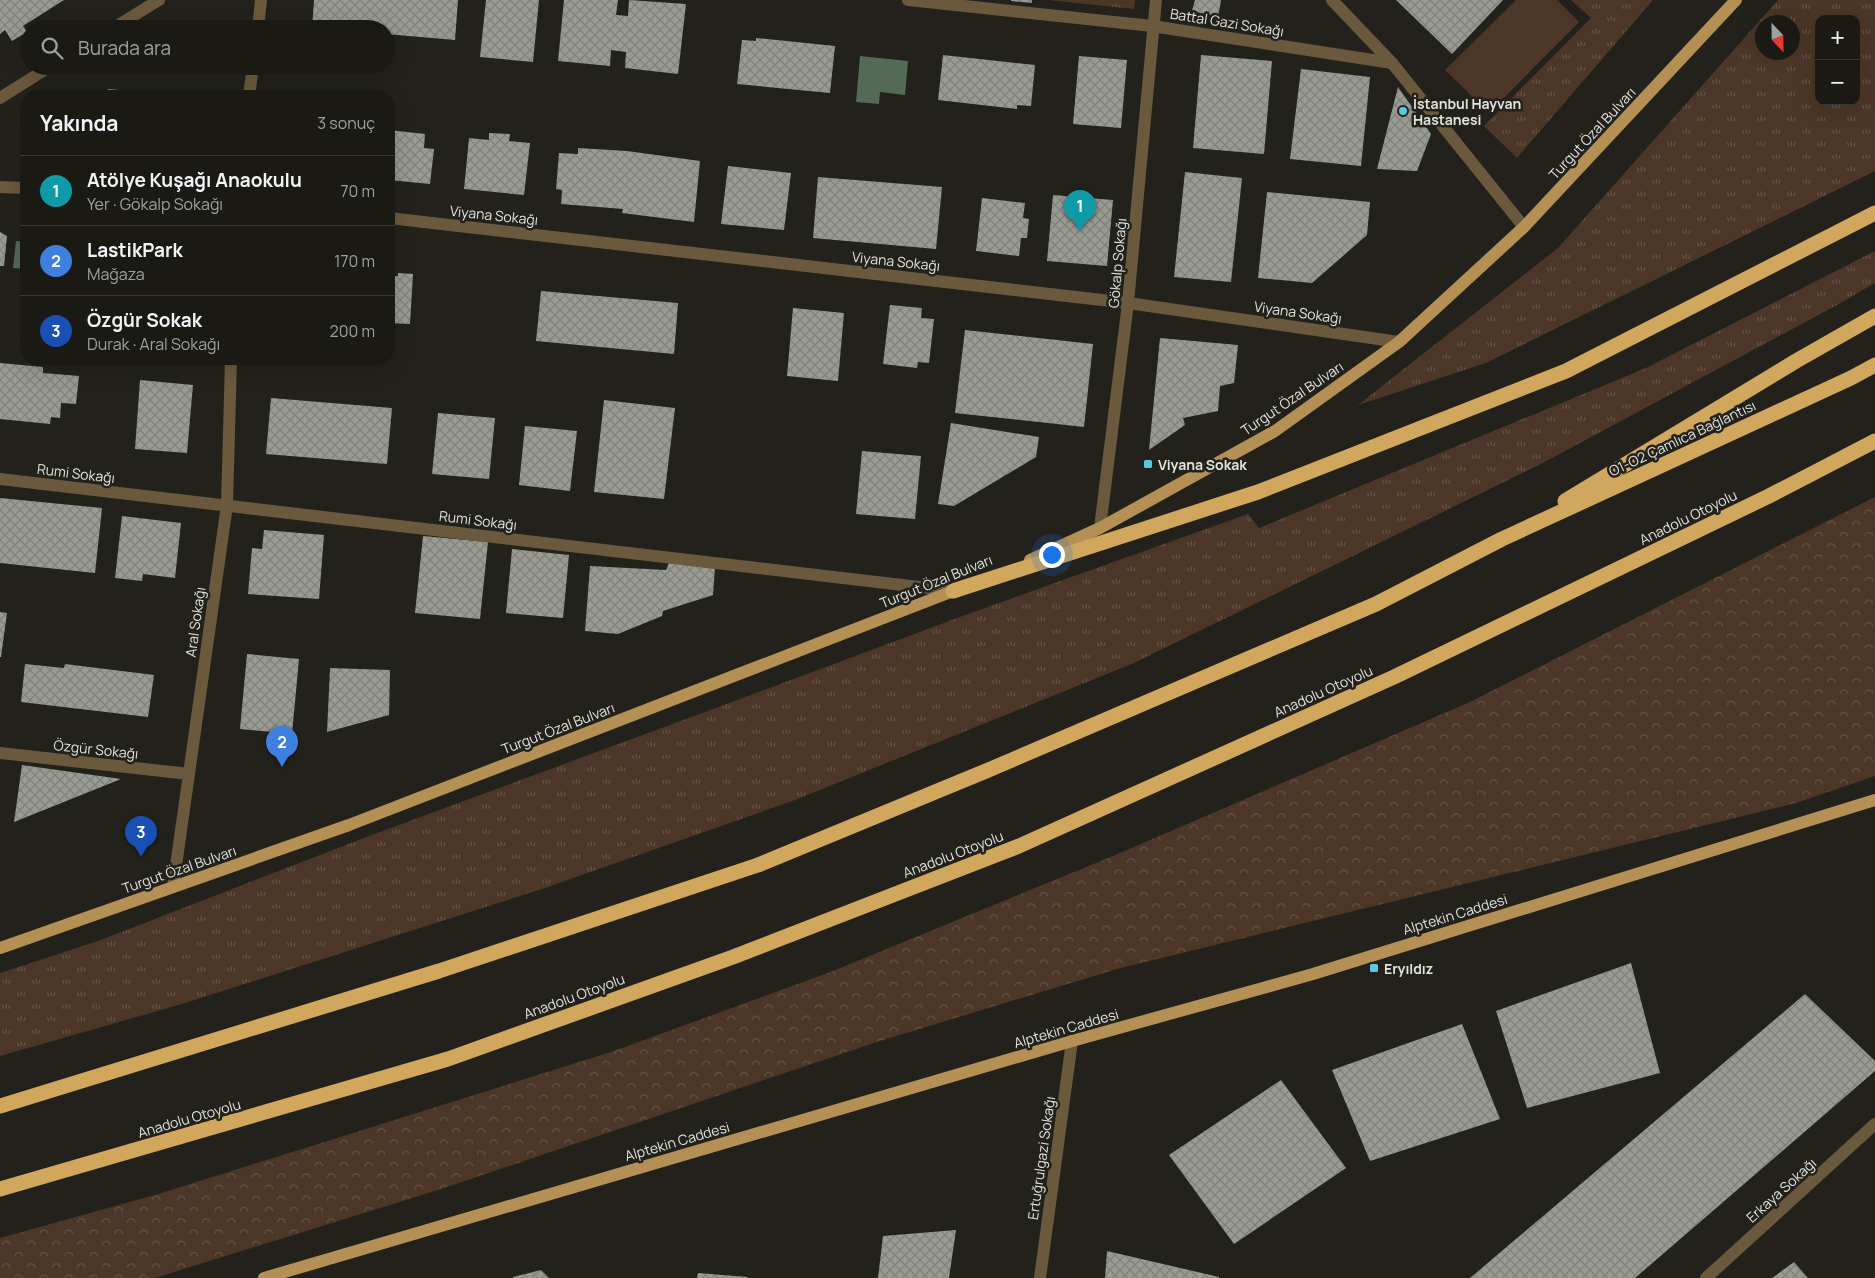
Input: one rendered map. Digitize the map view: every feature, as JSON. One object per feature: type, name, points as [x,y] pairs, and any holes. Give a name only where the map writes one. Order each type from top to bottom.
[{"type":"highway","points":[[953,592],[1258,492],[1566,371],[1875,213]]},
{"type":"highway","points":[[0,1106],[430,974],[758,865],[986,771],[1376,604],[1502,539],[1787,366],[1875,316]]},
{"type":"highway","name":"O1-O2 Çamlıca Bağlantısı","points":[[1502,539],[1852,378],[1875,365]]},
{"type":"highway","name":"Anadolu Otoyolu","points":[[0,1189],[448,1059],[733,957],[1019,846],[1394,677],[1769,496],[1875,441]]},
{"type":"main road","name":"Turgut Özal Bulvarı","points":[[0,948],[358,821],[953,592],[1058,548],[1100,528],[1275,431],[1399,342],[1524,227],[1736,0]]},
{"type":"main road","name":"Alptekin Caddesi","points":[[264,1278],[1072,1042],[1313,974],[1875,800]]},
{"type":"street","points":[[126,20],[158,0]]},
{"type":"street","points":[[259,20],[261,0]]},
{"type":"street","name":"Battal Gazi Sokağı","points":[[908,0],[1152,26],[1392,63]]},
{"type":"street","name":"Gökalp Sokağı","points":[[1100,528],[1128,303],[1152,26],[1156,0]]},
{"type":"street","points":[[1332,0],[1392,63],[1524,227]]},
{"type":"street","points":[[0,98],[37,75]]},
{"type":"street","points":[[251,90],[252,75]]},
{"type":"street","points":[[0,187],[20,188]]},
{"type":"street","name":"Viyana Sokağı","points":[[395,219],[1128,303],[1399,342]]},
{"type":"street","name":"Aral Sokağı","points":[[173,887],[226,505],[232,365]]},
{"type":"street","name":"Rumi Sokağı","points":[[0,479],[953,592]]},
{"type":"street","name":"Özgür Sokağı","points":[[0,754],[189,774]]},
{"type":"street","name":"Ertuğrulgazi Sokağı","points":[[1040,1278],[1072,1042]]},
{"type":"street","name":"Erkaya Sokağı","points":[[1706,1278],[1875,1124]]},
{"type":"green space","points":[[1048,0],[1135,0],[1134,9]]},
{"type":"green space","points":[[1516,0],[1557,0],[1579,22],[1489,113],[1445,70]]},
{"type":"green space","points":[[1571,0],[1653,0],[1517,158],[1484,126],[1591,18]]},
{"type":"green space","points":[[1778,0],[1875,0],[1875,171],[1486,363],[1358,405],[1558,248],[1755,26],[1755,60],[1800,60],[1800,15],[1765,15]]},
{"type":"green space","points":[[1875,251],[1875,283],[1837,305],[1541,464],[1134,663],[795,800],[542,889],[182,1004],[0,1056],[0,973],[98,941],[369,836],[968,614],[1248,514],[1259,528],[1646,368]]},
{"type":"green space","points":[[1875,497],[1875,776],[1796,803],[1117,969],[880,1041],[438,1190],[155,1278],[0,1278],[0,1238],[155,1195],[611,1052],[833,971],[1113,856],[1470,702]]},
{"type":"shaded area","points":[[860,56],[908,61],[905,95],[880,92],[879,104],[856,102]]},
{"type":"shaded area","points":[[16,241],[20,241],[20,269],[13,268]]},
{"type":"building","points":[[0,0],[64,0],[32,20],[20,20],[20,36],[12,41],[5,30],[0,34]]},
{"type":"building","points":[[314,0],[458,0],[455,40],[395,35],[395,20],[313,20]]},
{"type":"building","points":[[486,0],[539,0],[533,62],[480,57]]},
{"type":"building","points":[[564,0],[618,0],[616,15],[628,16],[629,0],[686,4],[678,74],[625,68],[626,52],[611,50],[610,66],[558,61]]},
{"type":"building","points":[[1032,0],[1032,3],[1011,1]]},
{"type":"building","points":[[1195,0],[1221,0],[1218,17],[1192,11]]},
{"type":"building","points":[[1396,0],[1503,0],[1452,54]]},
{"type":"building","points":[[756,38],[835,46],[830,93],[737,84],[742,40],[756,41]]},
{"type":"building","points":[[943,55],[1035,65],[1031,106],[1017,105],[1017,109],[938,100]]},
{"type":"building","points":[[1201,55],[1272,61],[1264,154],[1193,148]]},
{"type":"building","points":[[1079,56],[1127,60],[1121,128],[1073,124]]},
{"type":"building","points":[[1301,69],[1370,77],[1361,166],[1290,159]]},
{"type":"building","name":"İstanbul Hayvan Hastanesi","points":[[1398,87],[1431,134],[1417,171],[1377,169]]},
{"type":"building","points":[[395,131],[425,134],[424,148],[434,149],[430,184],[395,181]]},
{"type":"building","points":[[489,133],[510,134],[509,141],[530,143],[524,195],[464,189],[469,138],[489,140]]},
{"type":"building","points":[[578,148],[627,151],[700,161],[694,222],[622,213],[623,209],[561,204],[562,190],[556,189],[559,153],[578,154]]},
{"type":"building","points":[[728,166],[791,173],[784,230],[721,224]]},
{"type":"building","points":[[1185,172],[1242,178],[1231,282],[1174,277]]},
{"type":"building","points":[[818,177],[942,187],[936,249],[813,238]]},
{"type":"building","points":[[1267,192],[1370,202],[1367,235],[1312,283],[1258,278]]},
{"type":"building","points":[[1053,195],[1113,200],[1107,266],[1047,261]]},
{"type":"building","points":[[982,198],[1025,203],[1023,218],[1029,219],[1027,238],[1021,238],[1019,256],[976,251]]},
{"type":"building","points":[[0,232],[7,236],[4,266],[0,266]]},
{"type":"building","points":[[398,273],[413,274],[410,324],[395,323],[395,276],[398,276]]},
{"type":"building","points":[[541,291],[678,303],[674,354],[536,341]]},
{"type":"building","points":[[890,305],[922,308],[921,318],[934,319],[929,363],[918,362],[917,368],[883,364]]},
{"type":"building","points":[[793,308],[844,313],[838,381],[787,376]]},
{"type":"building","points":[[965,330],[1093,344],[1084,427],[955,413]]},
{"type":"building","points":[[1160,338],[1238,345],[1234,383],[1220,386],[1218,411],[1183,418],[1185,425],[1149,450]]},
{"type":"building","points":[[0,363],[43,367],[43,373],[79,376],[76,404],[61,403],[60,418],[51,417],[50,424],[0,419]]},
{"type":"building","points":[[140,380],[193,385],[187,453],[135,449]]},
{"type":"building","points":[[271,398],[392,408],[387,464],[266,454]]},
{"type":"building","points":[[604,400],[675,408],[664,499],[594,492]]},
{"type":"building","points":[[438,413],[495,418],[489,479],[432,474]]},
{"type":"building","points":[[951,423],[1039,437],[1036,457],[954,506],[938,504]]},
{"type":"building","points":[[525,426],[577,431],[570,491],[519,485]]},
{"type":"building","points":[[862,451],[921,456],[915,519],[856,514]]},
{"type":"building","points":[[0,498],[102,508],[95,573],[0,563]]},
{"type":"building","points":[[122,516],[181,523],[175,578],[143,574],[142,581],[115,578]]},
{"type":"building","points":[[264,530],[324,535],[319,599],[248,594],[252,548],[262,549]]},
{"type":"building","points":[[423,536],[488,542],[480,619],[415,613]]},
{"type":"building","points":[[512,549],[569,555],[563,618],[506,613]]},
{"type":"building","points":[[669,563],[715,567],[713,595],[663,611],[662,616],[618,634],[585,631],[590,566],[666,570]]},
{"type":"building","points":[[0,612],[7,613],[1,657],[0,657]]},
{"type":"building","points":[[247,654],[299,659],[292,734],[240,729]]},
{"type":"building","points":[[25,664],[64,668],[65,664],[154,675],[148,717],[21,702]]},
{"type":"building","points":[[330,668],[390,670],[389,715],[327,732]]},
{"type":"building","points":[[22,765],[121,779],[14,822]]},
{"type":"building","points":[[1631,963],[1660,1073],[1527,1108],[1496,1011]]},
{"type":"building","points":[[1805,994],[1875,1061],[1875,1071],[1635,1278],[1470,1278]]},
{"type":"building","points":[[1462,1024],[1500,1119],[1370,1161],[1332,1070]]},
{"type":"building","points":[[1281,1080],[1346,1168],[1234,1244],[1169,1155]]},
{"type":"building","points":[[956,1230],[949,1278],[878,1278],[883,1236]]},
{"type":"building","points":[[1107,1251],[1219,1277],[1219,1278],[1105,1278]]},
{"type":"building","points":[[1794,1262],[1808,1278],[1772,1278]]},
{"type":"building","points":[[541,1270],[549,1278],[513,1278],[513,1277]]},
{"type":"building","points":[[698,1273],[748,1277],[697,1278]]},
{"type":"place","name":"İstanbul Hayvan Hastanesi","points":[[1403,111]]},
{"type":"place","name":"Atölye Kuşağı Anaokulu","points":[[1080,231]]},
{"type":"place","name":"Viyana Sokak","points":[[1148,464]]},
{"type":"place","name":"LastikPark","points":[[282,767]]},
{"type":"place","name":"Özgür Sokak","points":[[141,857]]},
{"type":"place","name":"Eryıldız","points":[[1374,968]]}]
